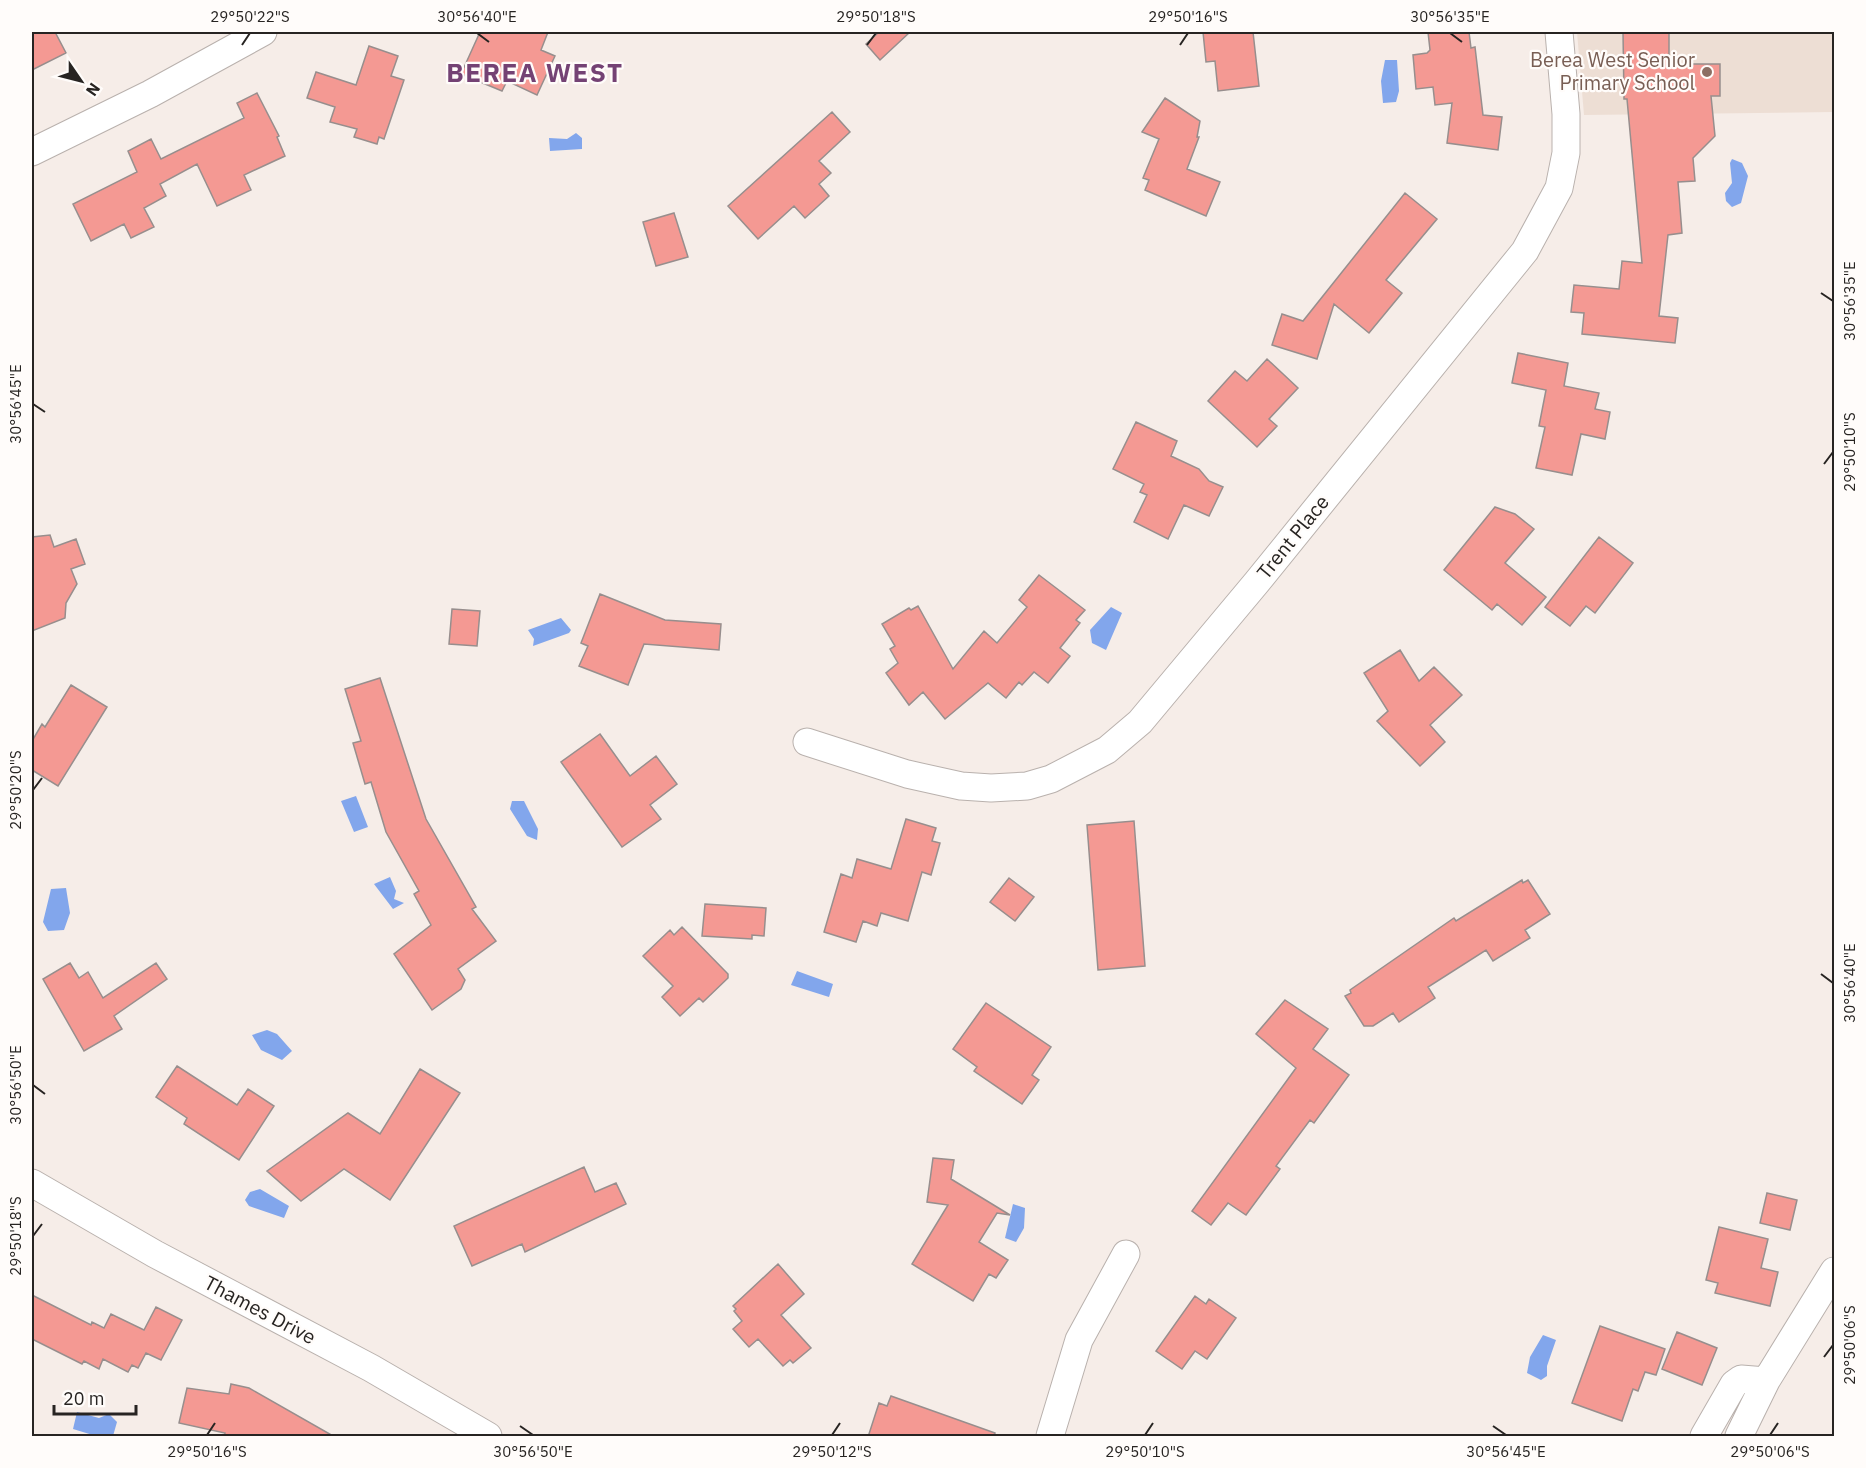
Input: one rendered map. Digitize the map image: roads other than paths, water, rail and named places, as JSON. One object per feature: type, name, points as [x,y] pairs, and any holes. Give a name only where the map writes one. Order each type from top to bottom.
[{"type":"street","points":[[32,152],[150,94],[263,32]]},
{"type":"street","name":"Trent Place","points":[[807,742],[907,774],[961,786],[1015,787],[1051,779],[1073,768],[1107,750],[1140,722],[1257,582],[1525,251],[1559,188],[1566,153],[1566,114],[1559,32]]},
{"type":"street","name":"Thames Drive","points":[[32,1183],[155,1254],[371,1368],[488,1437]]},
{"type":"street","points":[[1050,1437],[1079,1340],[1126,1254]]},
{"type":"street","points":[[1739,1437],[1766,1381],[1834,1271]]},
{"type":"street","points":[[1704,1437],[1734,1384],[1742,1379],[1766,1381]]},
{"type":"water","points":[[1385,60],[1397,60],[1399,91],[1396,102],[1383,103],[1381,81]]},
{"type":"water","points":[[576,133],[582,138],[582,149],[550,151],[549,138],[567,139]]},
{"type":"water","points":[[1732,159],[1742,163],[1748,176],[1741,203],[1732,207],[1726,201],[1725,193],[1732,183],[1730,163]]},
{"type":"water","points":[[1111,607],[1122,613],[1106,650],[1092,643],[1090,630]]},
{"type":"water","points":[[561,618],[571,630],[569,633],[533,646],[534,639],[528,630]]},
{"type":"water","points":[[356,796],[368,827],[354,832],[341,801]]},
{"type":"water","points":[[512,801],[524,801],[538,829],[537,840],[527,836],[510,809]]},
{"type":"water","points":[[390,877],[396,891],[394,899],[404,903],[393,909],[374,884]]},
{"type":"water","points":[[66,888],[70,913],[64,930],[48,931],[43,922],[51,889]]},
{"type":"water","points":[[797,971],[833,984],[829,997],[791,985]]},
{"type":"water","points":[[267,1030],[277,1034],[292,1051],[282,1060],[261,1050],[252,1035]]},
{"type":"water","points":[[260,1189],[289,1206],[284,1218],[249,1206],[245,1200],[250,1192]]},
{"type":"water","points":[[1013,1204],[1025,1208],[1024,1228],[1016,1242],[1005,1238]]},
{"type":"water","points":[[1543,1335],[1556,1340],[1547,1366],[1547,1376],[1541,1380],[1527,1373],[1530,1357]]},
{"type":"water","points":[[77,1412],[99,1418],[109,1414],[117,1422],[113,1436],[96,1436],[73,1429]]},
{"type":"place","name":"Berea West Senior Primary School","points":[[1707,72]]},
{"type":"district","name":"BEREA WEST","points":[[535,73]]}]
